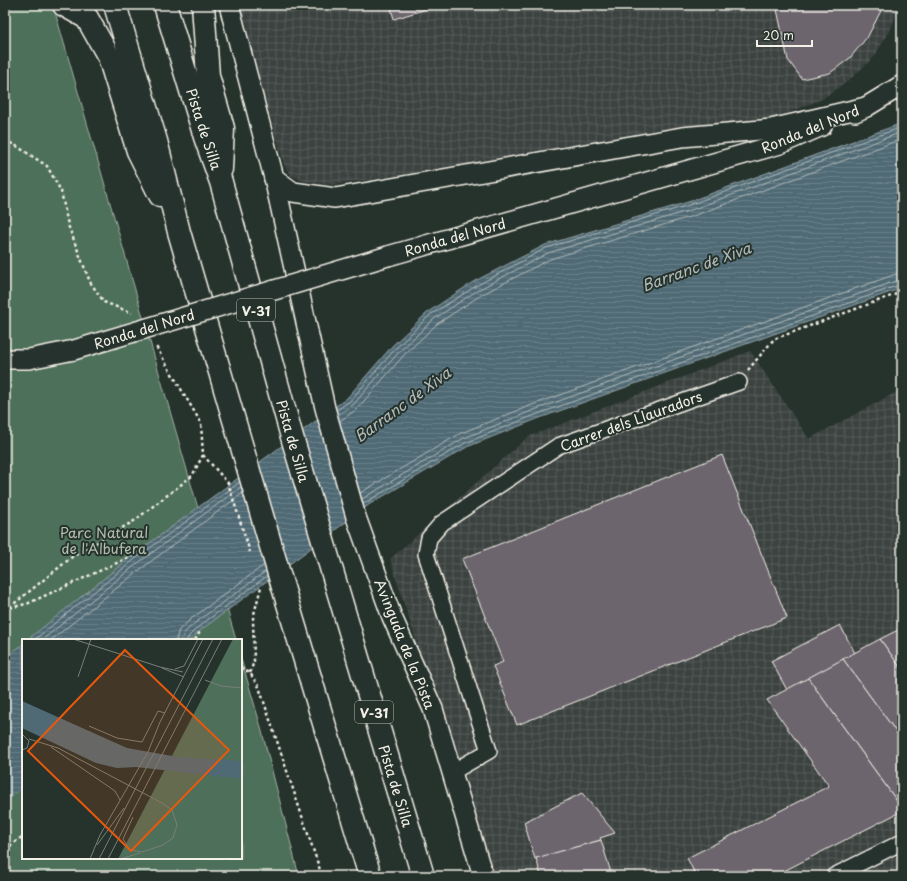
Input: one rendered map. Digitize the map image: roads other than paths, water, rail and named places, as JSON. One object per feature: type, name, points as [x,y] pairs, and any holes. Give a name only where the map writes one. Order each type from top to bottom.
[{"type":"highway","points":[[64,5],[87,18],[109,57],[138,151],[179,232]]},
{"type":"highway","points":[[115,5],[156,141],[179,232],[282,584],[370,876]]},
{"type":"highway","name":"Pista de Silla","points":[[165,5],[205,137],[221,182],[292,437],[423,876]]},
{"type":"highway","points":[[203,5],[208,76],[223,128],[221,182]]},
{"type":"street","name":"Avinguda de la Pista","points":[[228,5],[274,178],[325,408],[356,517],[392,617],[433,709],[483,876]]},
{"type":"street","name":"Ronda del Nord","points":[[5,359],[29,358],[74,350],[388,256],[780,144],[866,107],[900,83]]},
{"type":"street","points":[[274,178],[294,192],[335,198],[682,137],[771,128],[866,107]]},
{"type":"street","name":"Carrer dels Llauradors","points":[[452,772],[488,751],[426,554],[429,538],[442,523],[558,446],[739,382]]},
{"type":"street","points":[[834,876],[902,842]]},
{"type":"water","name":"Barranc de Xiva","points":[[902,123],[902,288],[537,419],[467,447],[370,504],[201,630],[191,639],[28,639],[132,556],[347,398],[393,345],[428,312],[473,282],[545,245],[688,202]]},
{"type":"water","points":[[22,645],[22,788],[5,801],[5,658]]},
{"type":"park label","name":"Parc Natural de l'Albufera","points":[[104,540]]}]
